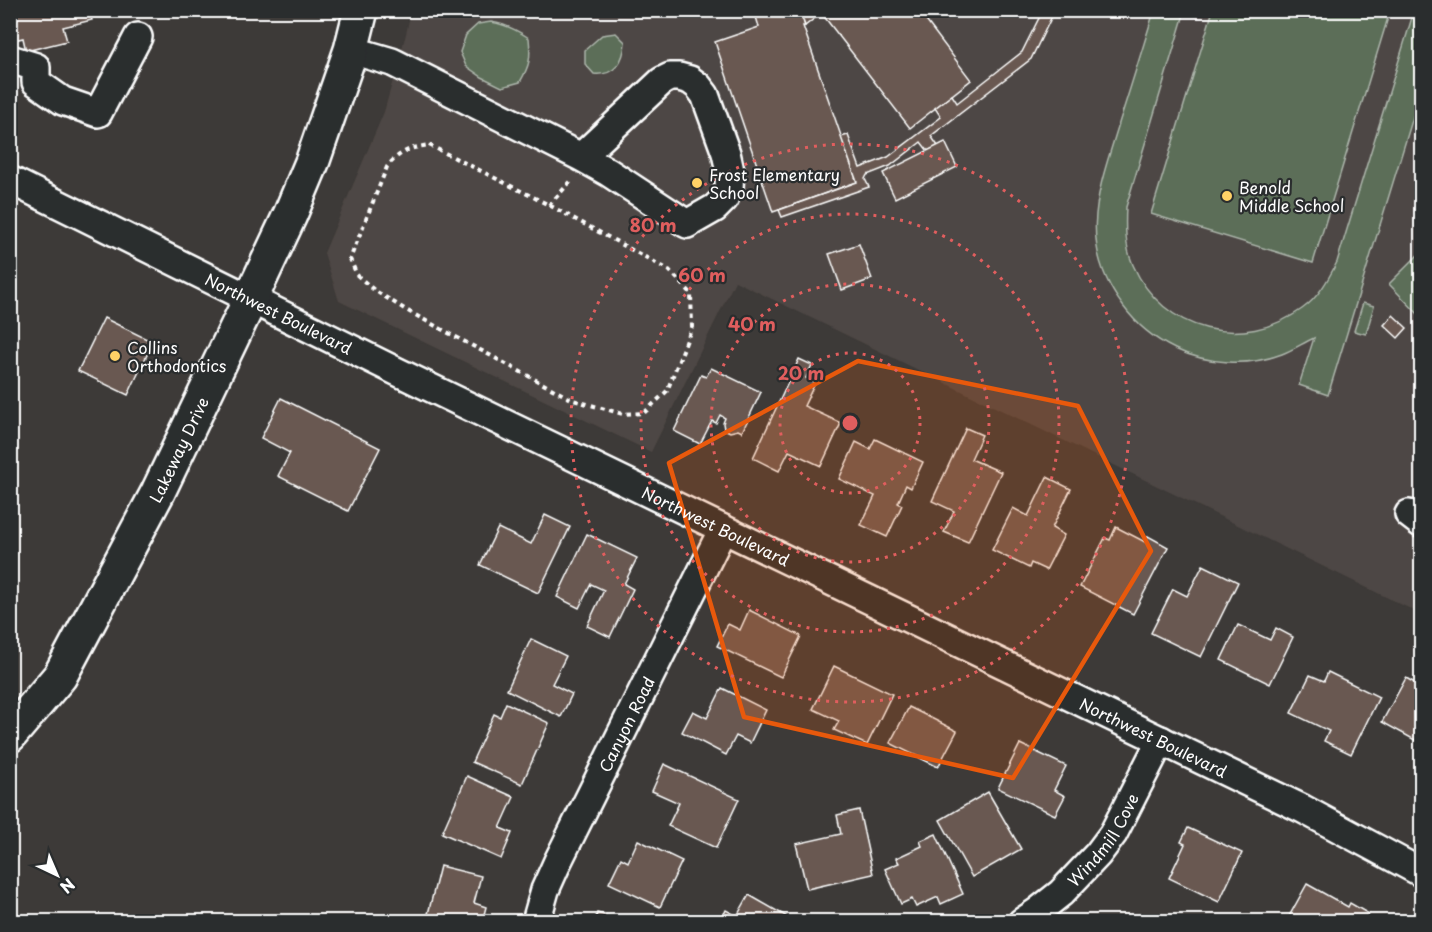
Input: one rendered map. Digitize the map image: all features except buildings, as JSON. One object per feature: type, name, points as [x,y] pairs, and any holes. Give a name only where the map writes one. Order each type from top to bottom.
[{"type":"main road","name":"Lakeway Drive","points":[[10,735],[60,676],[158,492],[290,215],[313,160],[351,50],[361,10]]},
{"type":"street","points":[[10,59],[36,67],[36,82],[63,101],[98,114],[138,38]]},
{"type":"street","points":[[351,50],[392,62],[585,160],[608,172],[687,224],[715,208],[724,199],[729,188],[730,171],[726,153],[705,95],[690,80],[679,77],[670,77],[662,81],[585,160]]},
{"type":"street","name":"Northwest Boulevard","points":[[10,180],[250,300],[1303,809],[1422,873]]},
{"type":"street","name":"Canyon Road","points":[[536,921],[545,890],[558,861],[723,529]]},
{"type":"street","name":"Windmill Cove","points":[[1022,921],[1061,893],[1098,854],[1113,834],[1161,740]]},
{"type":"path","points":[[429,145],[549,205],[669,270],[691,293],[692,327],[667,391],[644,413],[622,414],[573,400],[406,310],[374,290],[357,275],[350,259],[387,167],[395,157],[411,148],[429,145]]},
{"type":"path","points":[[549,205],[585,160]]},
{"type":"highlighted area","points":[[858,361],[1078,406],[1151,551],[1013,778],[744,717],[669,463]]},
{"type":"shaded area","points":[[411,11],[1421,11],[1421,614],[735,281],[651,452],[339,301],[324,253],[384,112]]},
{"type":"green space","points":[[1213,10],[1390,11],[1313,263],[1151,214]]},
{"type":"green space","points":[[1154,11],[1185,11],[1126,207],[1128,251],[1146,288],[1164,306],[1184,320],[1207,328],[1231,331],[1255,329],[1279,322],[1308,305],[1326,282],[1337,262],[1414,11],[1421,11],[1421,91],[1328,395],[1299,385],[1314,338],[1290,351],[1255,361],[1228,362],[1200,358],[1175,349],[1146,331],[1128,313],[1108,282],[1099,259],[1096,214],[1105,168]]},
{"type":"green space","points":[[491,22],[511,28],[529,38],[529,61],[520,82],[502,87],[466,66],[460,52],[466,35],[478,24]]},
{"type":"green space","points":[[616,33],[625,42],[620,61],[608,73],[594,74],[585,64],[585,50],[602,35]]},
{"type":"green space","points":[[1421,252],[1421,317],[1389,284]]},
{"type":"green space","points":[[1363,303],[1374,306],[1366,334],[1354,331]]},
{"type":"place","name":"Frost Elementary School","points":[[697,183]]},
{"type":"place","name":"Benold Middle School","points":[[1227,196]]},
{"type":"place","name":"Collins Orthodontics","points":[[115,356]]}]
